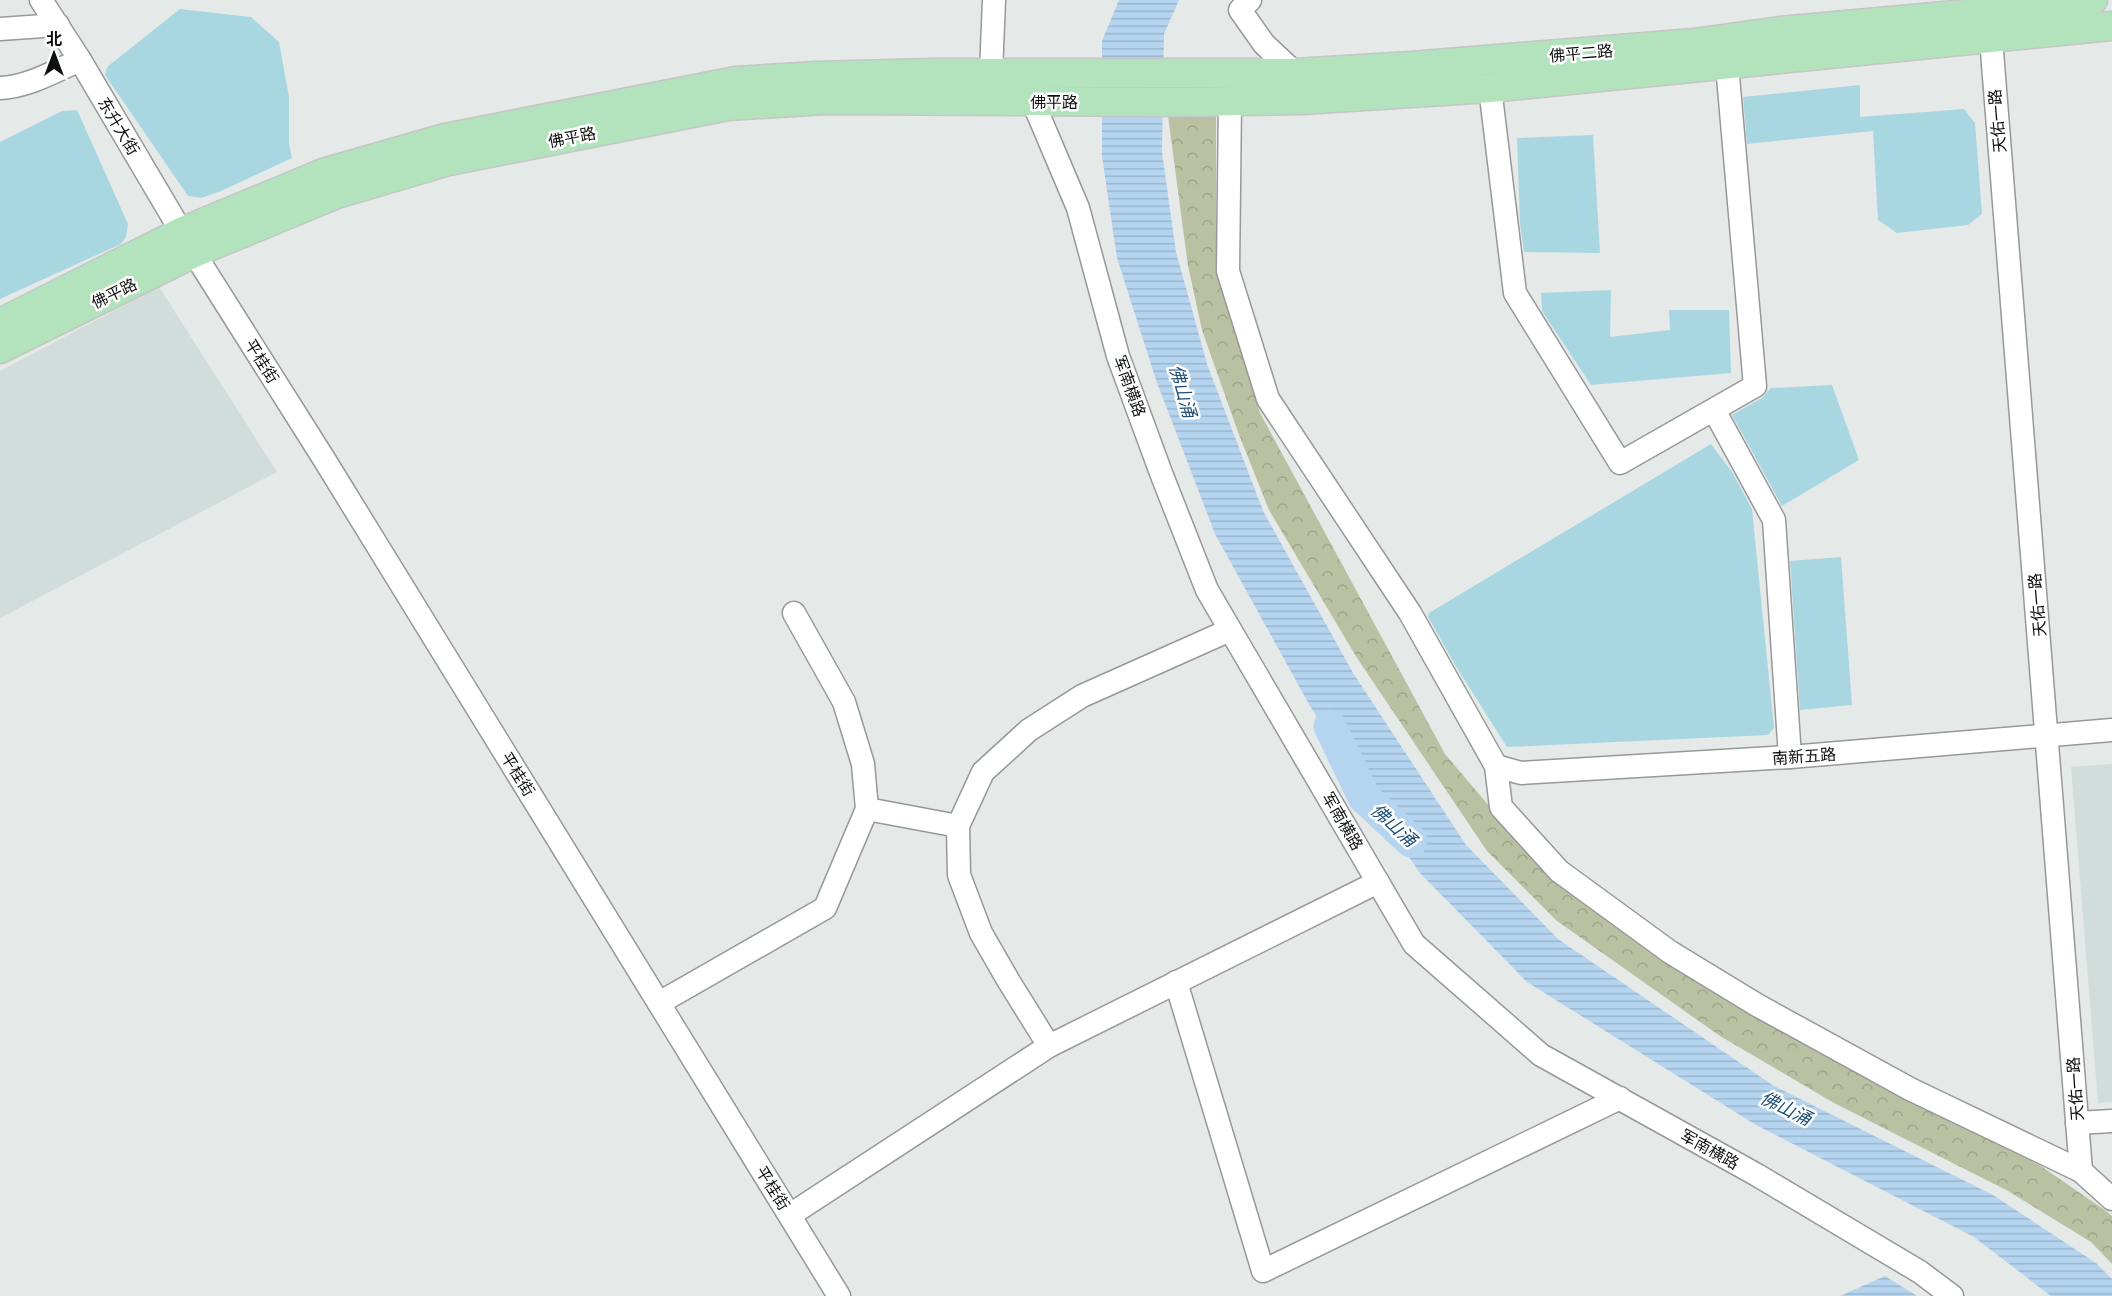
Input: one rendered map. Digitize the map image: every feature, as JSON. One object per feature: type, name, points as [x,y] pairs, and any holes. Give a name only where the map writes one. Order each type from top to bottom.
[{"type":"main road","name":"佛平二路","points":[[1181,102],[1302,100],[1490,88],[1727,65],[2092,0]]},
{"type":"main road","name":"佛平二路","points":[[1067,73],[1295,73],[1521,58],[1682,44],[1780,31],[1989,17],[2112,26]]},
{"type":"main road","name":"佛平路","points":[[0,349],[188,243],[323,173],[445,138],[736,81],[816,76],[1067,73]]},
{"type":"main road","name":"佛平路","points":[[0,323],[188,243],[337,194],[449,161],[728,106],[825,100],[1181,102]]},
{"type":"street","name":"东升大街","points":[[41,0],[80,60],[188,243]]},
{"type":"street","points":[[991,73],[994,0]]},
{"type":"street","points":[[1250,0],[1240,10],[1264,44],[1295,73]]},
{"type":"street","name":"天佑一路","points":[[1989,17],[2081,1171]]},
{"type":"street","points":[[0,29],[57,25]]},
{"type":"street","points":[[0,88],[12,88],[80,60]]},
{"type":"street","points":[[1490,88],[1515,293],[1620,463],[1755,386],[1727,65]]},
{"type":"street","name":"军南横路","points":[[1033,102],[1078,208],[1118,356],[1207,590],[1414,944],[1541,1055],[1757,1175],[1920,1272],[1952,1296]]},
{"type":"street","points":[[1230,102],[1228,271],[1268,399],[1410,613],[1496,766],[1501,807],[1559,871],[1670,952],[1757,1005],[1910,1089],[2081,1171],[2112,1199]]},
{"type":"street","name":"平桂街","points":[[188,243],[324,459],[839,1296]]},
{"type":"street","points":[[1714,410],[1774,520],[1790,757]]},
{"type":"street","points":[[659,1003],[825,908],[867,809],[863,764],[843,702],[794,613]]},
{"type":"street","points":[[1049,1046],[981,933],[959,875],[958,826],[983,772],[1029,730],[1082,696],[1230,630]]},
{"type":"street","name":"南新五路","points":[[1496,766],[1521,773],[1790,757],[2112,730]]},
{"type":"street","points":[[867,809],[958,826]]},
{"type":"street","points":[[790,1215],[1049,1046],[1378,882]]},
{"type":"street","points":[[1176,982],[1263,1271],[1620,1098]]},
{"type":"street","points":[[2077,1123],[2112,1121]]},
{"type":"shaded area","points":[[159,287],[277,472],[0,618],[0,371]]},
{"type":"shaded area","points":[[2112,764],[2112,1102],[2098,1103],[2071,767]]},
{"type":"green space","points":[[1168,116],[1216,116],[1216,268],[1260,413],[1445,754],[1552,880],[1697,982],[1846,1066],[2041,1166],[2106,1211],[2112,1216],[2112,1264],[2091,1242],[2008,1191],[1834,1103],[1720,1036],[1557,921],[1487,851],[1357,658],[1269,510],[1238,432],[1202,330],[1188,266]]},
{"type":"water","points":[[1119,0],[1179,0],[1164,34],[1162,152],[1176,252],[1207,364],[1263,511],[1353,673],[1466,845],[1558,939],[1774,1086],[1993,1195],[2096,1263],[2112,1279],[2112,1296],[2051,1296],[1974,1237],[1756,1125],[1527,982],[1419,872],[1310,706],[1215,534],[1156,380],[1117,258],[1102,156],[1102,41]]},
{"type":"water","points":[[1885,1276],[1917,1296],[1840,1296]]},
{"type":"building","points":[[180,9],[251,17],[279,42],[289,97],[289,144],[292,158],[201,198],[188,196],[105,75],[107,67]]},
{"type":"building","points":[[1860,85],[1860,117],[1964,109],[1975,123],[1982,214],[1968,225],[1897,233],[1878,220],[1873,131],[1747,144],[1743,97]]},
{"type":"building","points":[[77,110],[128,224],[126,237],[121,244],[0,299],[0,142],[62,111]]},
{"type":"building","points":[[1593,135],[1600,253],[1524,252],[1520,223],[1517,138]]},
{"type":"building","points":[[1611,290],[1610,337],[1670,330],[1669,310],[1729,310],[1731,373],[1591,385],[1542,311],[1541,293]]},
{"type":"building","points":[[1832,385],[1859,460],[1782,506],[1732,415],[1762,398],[1771,388]]},
{"type":"building","points":[[1711,444],[1732,472],[1752,509],[1774,728],[1768,735],[1507,747],[1457,668],[1428,617],[1429,613]]},
{"type":"building","points":[[1841,557],[1852,705],[1800,710],[1790,561]]},
{"type":"waterway","name":"佛山涌","points":[[1330,726],[1364,797],[1411,841]]}]
